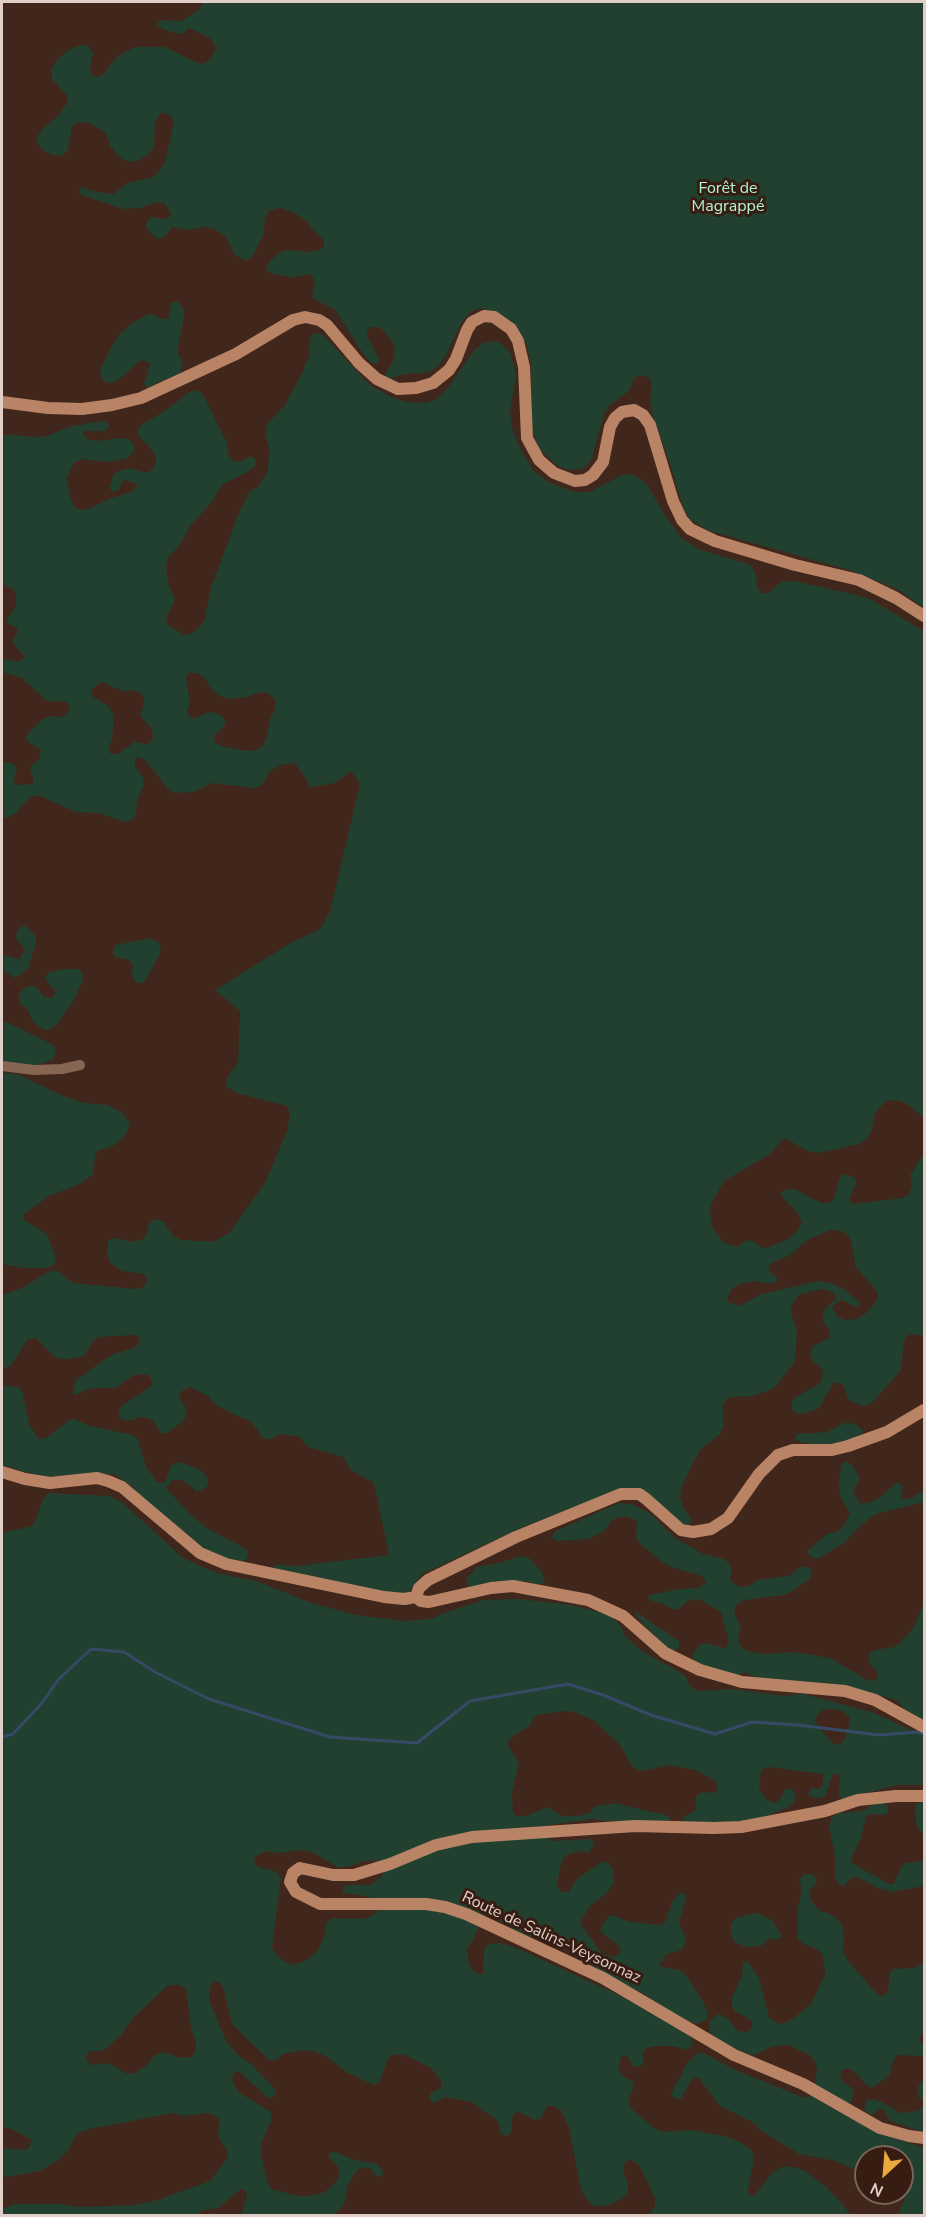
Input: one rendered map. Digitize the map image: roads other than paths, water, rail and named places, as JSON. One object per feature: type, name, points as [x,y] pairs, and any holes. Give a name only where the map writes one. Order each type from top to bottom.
[{"type":"street","points":[[2,402],[48,408],[82,409],[104,407],[141,398],[236,354],[293,320],[306,317],[319,320],[327,325],[359,363],[377,379],[391,387],[416,388],[433,383],[444,375],[456,359],[469,325],[479,317],[489,316],[503,322],[511,329],[518,341],[524,367],[527,438],[539,460],[554,473],[575,481],[585,480],[593,475],[603,462],[610,427],[615,418],[622,411],[634,410],[643,415],[650,425],[673,501],[682,520],[690,529],[715,541],[795,565],[859,580],[888,593],[924,616]]},
{"type":"street","points":[[2,1066],[34,1070],[62,1069],[80,1065]]},
{"type":"street","points":[[416,1597],[419,1588],[428,1580],[516,1537],[621,1494],[639,1494],[681,1530],[693,1532],[711,1529],[728,1518],[759,1474],[778,1455],[793,1450],[832,1450],[854,1444],[887,1432],[924,1410]]},
{"type":"street","points":[[2,1472],[39,1482],[97,1478],[108,1481],[122,1487],[200,1553],[226,1564],[384,1597],[404,1599],[416,1597],[421,1601],[429,1602],[491,1588],[513,1586],[588,1600],[618,1612],[665,1653],[700,1670],[742,1682],[845,1691],[875,1700],[924,1727]]},
{"type":"street","name":"Route de Salins-Veysonnaz","points":[[924,1796],[858,1800],[825,1811],[741,1827],[635,1826],[472,1837],[436,1845],[390,1864],[354,1875],[333,1875],[300,1868],[293,1873],[290,1882],[296,1892],[320,1904],[426,1904],[466,1914],[603,1978],[734,2055],[803,2084],[880,2128],[924,2138]]},
{"type":"waterway","points":[[2,1737],[13,1734],[42,1703],[58,1680],[91,1649],[124,1652],[155,1672],[209,1699],[330,1737],[417,1743],[470,1701],[568,1684],[603,1695],[651,1715],[715,1734],[752,1722],[879,1735],[917,1732],[924,1734]]},
{"type":"park label","name":"Forêt de Magrappé","points":[[728,198]]}]
